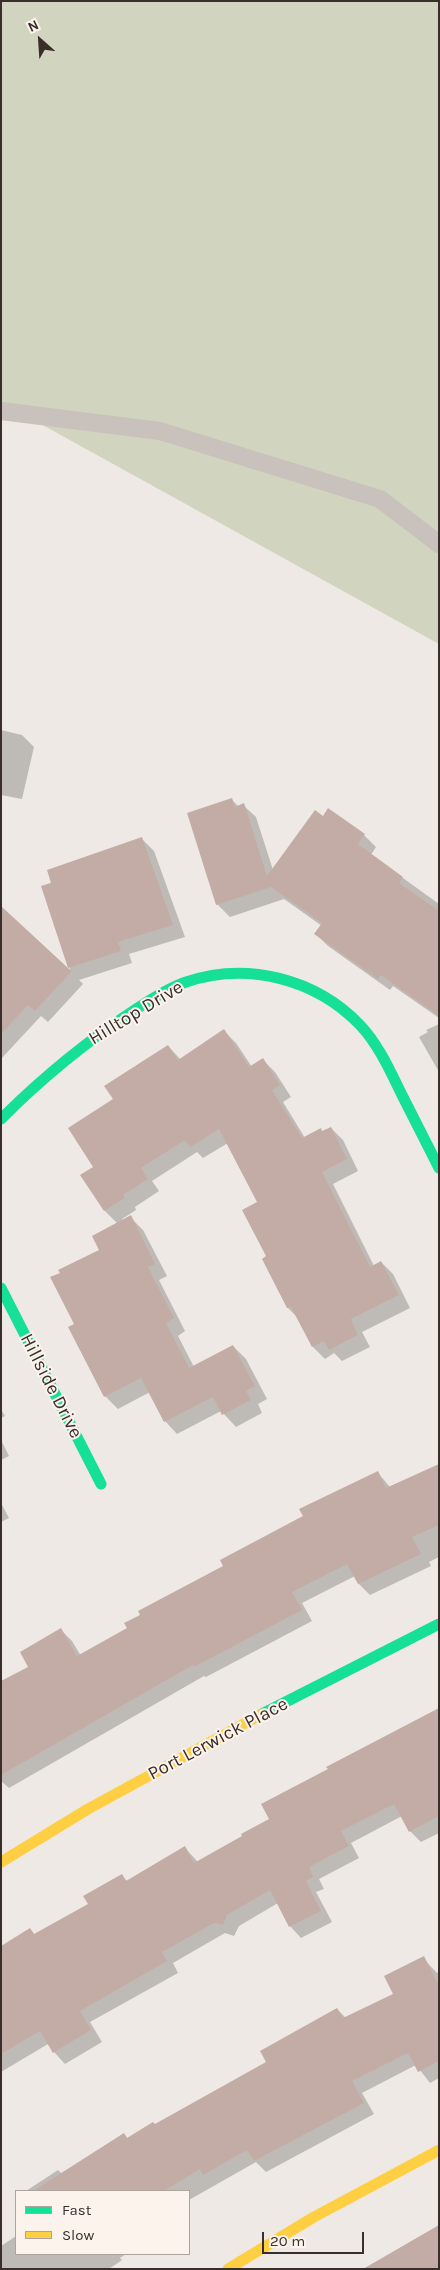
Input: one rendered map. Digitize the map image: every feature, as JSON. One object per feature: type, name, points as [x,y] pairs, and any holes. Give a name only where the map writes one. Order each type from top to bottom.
[{"type":"street","name":"Hilltop Drive","points":[[1,1119],[58,1065],[109,1026],[164,992],[186,982],[218,974],[260,974],[300,983],[336,1004],[361,1026],[380,1053],[439,1168]]},
{"type":"street","name":"Hillside Drive","points":[[1,1288],[101,1484]]},
{"type":"street","name":"Port Lerwick Place","points":[[1,1862],[96,1805],[273,1708],[439,1624]]},
{"type":"street","points":[[228,2269],[314,2217],[439,2150]]},
{"type":"lane","points":[[1,411],[169,434],[380,499],[439,544]]},
{"type":"green space","points":[[1,1],[439,1],[439,644],[1,402]]},
{"type":"building","points":[[232,798],[235,807],[244,803],[267,876],[315,810],[323,816],[328,808],[365,834],[358,844],[403,877],[399,883],[439,911],[439,1016],[381,975],[378,979],[314,934],[322,923],[271,887],[216,905],[187,813]]},
{"type":"building","points":[[142,837],[173,925],[118,942],[121,951],[68,968],[41,886],[51,883],[47,870]]},
{"type":"building","points":[[1,906],[72,971],[35,1011],[28,1005],[1,1034]]},
{"type":"building","points":[[224,1029],[249,1067],[263,1058],[280,1085],[272,1090],[302,1138],[321,1128],[322,1131],[331,1127],[347,1159],[322,1172],[370,1267],[381,1261],[399,1295],[351,1319],[358,1335],[329,1350],[324,1341],[312,1347],[291,1307],[287,1308],[262,1259],[266,1256],[242,1210],[257,1202],[219,1129],[190,1147],[185,1140],[141,1168],[148,1179],[123,1195],[125,1198],[104,1211],[80,1175],[93,1167],[68,1128],[113,1099],[104,1086],[168,1045],[178,1060]]},
{"type":"building","points":[[131,1215],[155,1264],[148,1267],[174,1318],[166,1323],[189,1368],[233,1345],[255,1386],[246,1391],[251,1400],[222,1415],[213,1397],[164,1422],[141,1378],[104,1397],[68,1327],[74,1324],[50,1277],[60,1273],[58,1270],[99,1250],[92,1236]]},
{"type":"building","points":[[439,1464],[439,1525],[412,1537],[421,1554],[358,1584],[347,1564],[292,1592],[302,1610],[194,1667],[193,1665],[1,1775],[1,1681],[28,1667],[20,1652],[61,1628],[77,1656],[127,1628],[124,1623],[140,1615],[138,1611],[223,1566],[220,1560],[303,1516],[299,1509],[378,1471],[386,1488]]},
{"type":"building","points":[[439,1708],[439,1816],[409,1832],[394,1804],[341,1831],[349,1846],[309,1867],[313,1877],[306,1881],[321,1911],[289,1927],[270,1890],[227,1915],[223,1925],[214,1923],[162,1952],[167,1961],[80,2011],[91,2030],[53,2053],[40,2031],[1,2054],[1,1946],[30,1928],[34,1934],[88,1904],[83,1896],[122,1874],[126,1881],[185,1846],[194,1863],[269,1819],[261,1804],[328,1769],[326,1767]]},
{"type":"building","points":[[424,1956],[439,1986],[439,2061],[418,2072],[408,2053],[352,2081],[364,2103],[254,2161],[247,2150],[203,2175],[200,2169],[166,2190],[35,2190],[124,2133],[127,2138],[153,2122],[155,2124],[266,2062],[260,2051],[337,2008],[343,2018],[393,1994],[384,1976]]},
{"type":"building","points":[[439,2225],[439,2269],[363,2269]]},
{"type":"traffic: fast","points":[[1,1119],[32,1089],[83,1047],[118,1021],[160,994],[186,982],[209,976],[233,973],[256,974],[279,978],[323,996],[360,1025],[373,1041],[384,1060],[439,1168]]},
{"type":"traffic: fast","points":[[1,1288],[101,1484]]},
{"type":"traffic: fast","points":[[262,1714],[439,1624]]},
{"type":"traffic: slow","points":[[1,1862],[88,1809],[262,1714]]},
{"type":"traffic: slow","points":[[228,2269],[314,2217],[439,2150]]}]
